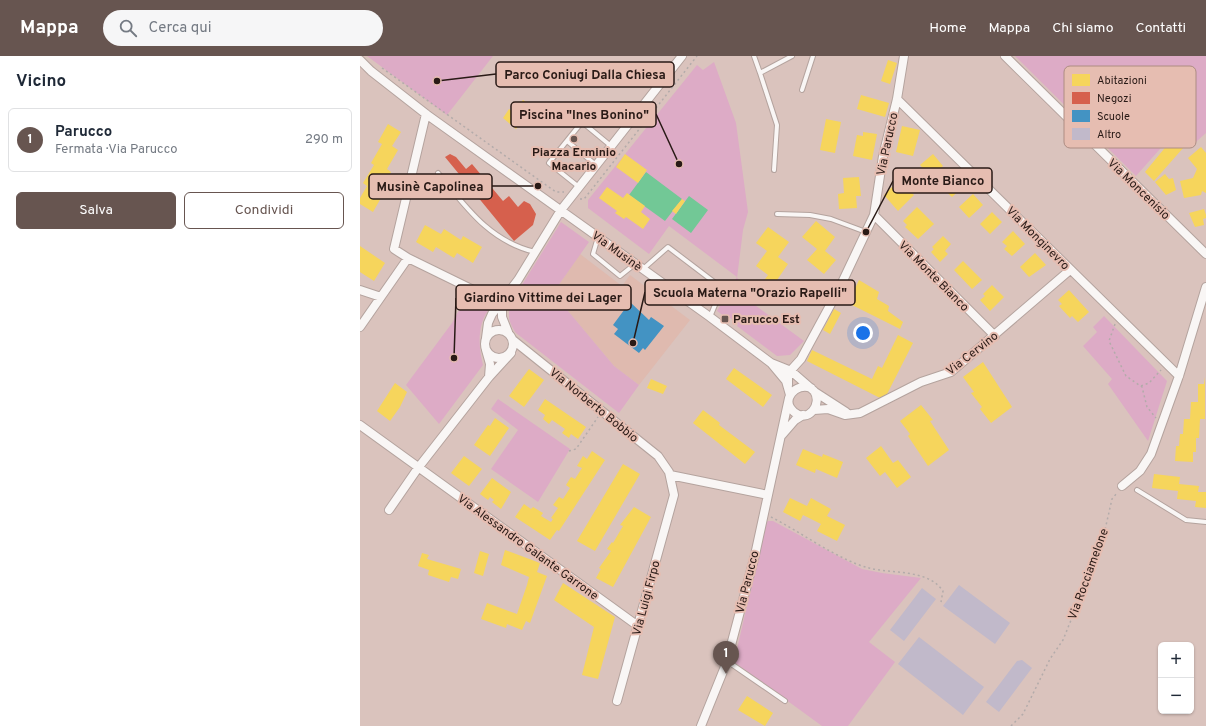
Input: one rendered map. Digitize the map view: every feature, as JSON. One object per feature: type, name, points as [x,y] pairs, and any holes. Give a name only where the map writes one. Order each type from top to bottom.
[{"type":"street","points":[[489,377],[490,364],[486,350],[486,338],[490,319],[495,310],[502,304],[560,210],[682,56]]},
{"type":"street","name":"Via Parucco","points":[[791,371],[800,359],[839,288],[874,215],[883,156],[897,99],[904,56]]},
{"type":"street","name":"Via Moncenisio","points":[[1004,56],[1064,115]]},
{"type":"street","name":"Via Musinè","points":[[360,60],[370,71],[426,114],[710,317],[770,363]]},
{"type":"street","name":"Via Monginevro","points":[[897,99],[1179,376]]},
{"type":"street","points":[[426,114],[394,249],[408,258],[502,304]]},
{"type":"street","name":"Via Moncenisio","points":[[1098,148],[1206,254]]},
{"type":"street","name":"Via Monte Bianco","points":[[874,215],[995,336]]},
{"type":"street","points":[[360,327],[408,258]]},
{"type":"street","name":"Via Cervino","points":[[814,410],[828,409],[845,415],[860,413],[921,382],[951,372],[995,336],[1070,270]]},
{"type":"street","points":[[1122,486],[1140,471],[1148,460],[1203,308],[1206,287]]},
{"type":"street","points":[[360,290],[381,297]]},
{"type":"street","points":[[389,510],[418,468],[489,377],[511,353],[513,340],[502,317],[502,304]]},
{"type":"street","points":[[486,338],[489,334],[498,330],[508,332]]},
{"type":"street","name":"Via Norberto Bobbio","points":[[513,340],[658,456],[665,464],[670,475],[674,495]]},
{"type":"street","points":[[486,350],[496,358],[504,358],[511,353]]},
{"type":"street","points":[[770,363],[800,359],[802,380]]},
{"type":"street","points":[[770,363],[791,371],[813,390],[842,410],[849,413],[860,413]]},
{"type":"street","points":[[770,363],[788,385]]},
{"type":"street","points":[[791,371],[788,376],[791,408],[794,412],[803,415]]},
{"type":"street","points":[[782,435],[795,420],[814,410],[818,399],[813,390],[802,386],[798,387],[789,397]]},
{"type":"street","name":"Via Parucco","points":[[701,726],[727,661],[764,514],[782,435],[782,423],[789,397]]},
{"type":"street","name":"Via Alessandro Galante Garrone","points":[[360,426],[638,626]]},
{"type":"street","points":[[670,475],[768,495]]},
{"type":"street","name":"Via Luigi Firpo","points":[[616,700],[674,495]]},
{"type":"lane","points":[[754,56],[777,125],[774,170]]},
{"type":"lane","points":[[760,73],[792,56]]},
{"type":"lane","points":[[802,90],[813,56]]},
{"type":"lane","points":[[579,187],[549,163],[582,122],[611,146]]},
{"type":"lane","points":[[567,141],[596,165]]},
{"type":"lane","points":[[438,173],[478,222],[508,243],[535,252]]},
{"type":"lane","points":[[778,214],[810,215],[831,219],[866,232]]},
{"type":"lane","points":[[598,237],[593,254],[620,276],[635,264]]},
{"type":"lane","points":[[643,270],[668,247],[722,288],[710,317]]},
{"type":"lane","points":[[1137,490],[1186,520],[1206,522]]},
{"type":"lane","points":[[727,661],[785,701]]},
{"type":"path","points":[[378,65],[551,189],[556,192],[568,192],[580,199],[584,199],[697,56]]},
{"type":"path","points":[[1119,318],[1112,328],[1108,341],[1126,376],[1141,386],[1147,407],[1152,415],[1162,423]]},
{"type":"path","points":[[1141,386],[1149,383],[1166,363]]},
{"type":"path","points":[[569,451],[576,449],[602,411]]},
{"type":"path","name":"Via Rocciamelone","points":[[1011,726],[1023,714],[1050,659],[1063,640],[1102,542],[1112,499],[1122,486]]},
{"type":"path","points":[[764,514],[845,559],[884,572],[928,578],[937,583],[943,591],[941,602]]},
{"type":"shaded area","points":[[367,56],[493,56],[447,115]]},
{"type":"shaded area","points":[[1015,56],[1206,56],[1206,133],[1196,142],[1196,66],[1064,66],[1064,105]]},
{"type":"shaded area","points":[[714,62],[736,123],[748,212],[743,230],[737,278],[747,285],[745,295],[748,300],[804,341],[790,355],[777,356],[737,326],[738,324],[725,314],[724,316],[717,311],[737,277],[669,226],[649,254],[588,208],[588,200],[697,65],[703,70]]},
{"type":"shaded area","points":[[1108,148],[1161,148],[1136,176]]},
{"type":"shaded area","points":[[646,172],[682,199],[665,221],[629,195]]},
{"type":"shaded area","points":[[689,196],[708,210],[691,233],[672,219]]},
{"type":"shaded area","points":[[561,222],[589,242],[553,293],[614,366],[639,385],[619,413],[516,333],[511,325],[509,310],[512,301]]},
{"type":"shaded area","points":[[580,254],[622,286],[630,275],[690,320],[639,385],[614,366],[553,293]]},
{"type":"shaded area","points":[[468,294],[491,307],[483,320],[480,334],[480,350],[483,365],[439,424],[406,385],[452,323]]},
{"type":"shaded area","points":[[1104,316],[1167,381],[1148,441],[1108,384],[1112,379],[1083,346],[1097,332],[1093,327]]},
{"type":"shaded area","points":[[498,399],[570,449],[538,502],[491,469],[518,430],[491,409]]},
{"type":"shaded area","points":[[768,521],[773,521],[862,569],[921,578],[869,642],[895,662],[848,726],[822,726],[734,662],[766,523]]},
{"type":"building: Abitazioni","points":[[888,60],[897,63],[890,84],[881,81]]},
{"type":"building: Abitazioni","points":[[861,95],[889,103],[885,117],[857,109]]},
{"type":"building: Abitazioni","points":[[523,100],[533,107],[516,129],[503,118],[509,109],[513,112]]},
{"type":"building: Abitazioni","points":[[826,119],[841,122],[835,153],[820,150]]},
{"type":"building: Abitazioni","points":[[388,124],[401,132],[392,146],[398,150],[387,169],[391,172],[381,189],[385,191],[373,212],[360,204],[360,198],[367,186],[363,183],[374,165],[371,163],[382,144],[378,142]]},
{"type":"building: Abitazioni","points":[[902,126],[920,130],[913,156],[896,152]]},
{"type":"building: Abitazioni","points":[[863,132],[877,134],[872,160],[853,156],[857,135],[863,136]]},
{"type":"building: Abitazioni","points":[[1201,147],[1206,153],[1206,193],[1202,191],[1201,195],[1184,198],[1180,181],[1193,178],[1197,169],[1188,158]]},
{"type":"building: Abitazioni","points":[[1165,148],[1183,148],[1154,181],[1145,172]]},
{"type":"building: Abitazioni","points":[[625,154],[647,170],[638,183],[616,167]]},
{"type":"building: Abitazioni","points":[[933,154],[943,166],[931,177],[920,165]]},
{"type":"building: Abitazioni","points":[[953,173],[965,185],[952,197],[940,186]]},
{"type":"building: Abitazioni","points":[[1165,174],[1169,179],[1173,178],[1176,190],[1166,195],[1155,182]]},
{"type":"building: Abitazioni","points":[[859,177],[861,196],[856,196],[857,208],[839,209],[838,194],[844,193],[843,178]]},
{"type":"building: Abitazioni","points":[[899,180],[914,195],[898,211],[884,195]]},
{"type":"building: Abitazioni","points":[[607,187],[623,198],[627,193],[645,206],[641,212],[650,219],[643,229],[626,217],[624,219],[615,213],[617,211],[599,198]]},
{"type":"building: Abitazioni","points":[[973,194],[983,205],[969,218],[959,207]]},
{"type":"building: Abitazioni","points":[[682,199],[685,201],[676,214],[672,211]]},
{"type":"building: Abitazioni","points":[[917,207],[934,224],[918,239],[905,227],[907,225],[903,221]]},
{"type":"building: Abitazioni","points":[[1204,209],[1206,218],[1203,219],[1204,225],[1195,227],[1189,213]]},
{"type":"building: Abitazioni","points":[[992,212],[1002,222],[990,234],[980,224]]},
{"type":"building: Abitazioni","points":[[816,221],[835,237],[825,251],[836,260],[824,274],[807,260],[817,249],[802,237]]},
{"type":"building: Abitazioni","points":[[425,225],[441,234],[444,229],[461,240],[463,236],[482,247],[473,263],[457,253],[454,258],[436,247],[433,252],[416,242]]},
{"type":"building: Abitazioni","points":[[768,227],[789,242],[778,257],[788,264],[777,280],[788,288],[777,303],[758,289],[768,275],[756,266],[767,251],[756,243]]},
{"type":"building: Abitazioni","points":[[1013,231],[1025,244],[1012,256],[1004,249],[1007,246],[1002,242]]},
{"type":"building: Abitazioni","points":[[943,236],[951,244],[945,251],[948,254],[940,262],[931,252],[934,249],[932,247]]},
{"type":"building: Abitazioni","points":[[360,246],[385,263],[374,281],[360,272]]},
{"type":"building: Abitazioni","points":[[1035,253],[1046,265],[1029,277],[1020,267]]},
{"type":"building: Abitazioni","points":[[963,261],[982,280],[972,289],[954,270]]},
{"type":"building: Abitazioni","points":[[859,280],[879,292],[877,299],[889,306],[888,311],[903,322],[900,329],[848,303]]},
{"type":"building: Abitazioni","points":[[992,285],[1004,297],[990,311],[980,300],[985,296],[983,294]]},
{"type":"building: Abitazioni","points":[[1069,290],[1089,312],[1078,322],[1072,316],[1070,318],[1059,306],[1062,304],[1058,300]]},
{"type":"building: Abitazioni","points":[[834,309],[841,313],[830,334],[823,330]]},
{"type":"building: Abitazioni","points":[[898,335],[913,343],[884,400],[807,361],[812,350],[872,379],[878,366],[882,368]]},
{"type":"building: Abitazioni","points":[[983,362],[1012,407],[991,423],[980,409],[982,407],[971,393],[974,392],[963,377]]},
{"type":"building: Abitazioni","points":[[734,368],[772,395],[763,407],[726,379]]},
{"type":"building: Abitazioni","points":[[529,369],[544,380],[524,407],[509,396]]},
{"type":"building: Abitazioni","points":[[1205,377],[1205,419],[1200,419],[1199,438],[1196,438],[1196,452],[1193,452],[1193,462],[1175,461],[1176,446],[1179,446],[1180,434],[1183,434],[1184,419],[1190,419],[1191,402],[1198,402],[1198,384],[1204,384]]},
{"type":"building: Abitazioni","points":[[651,379],[667,386],[663,394],[647,388]]},
{"type":"building: Abitazioni","points":[[395,383],[407,392],[400,407],[390,421],[377,411]]},
{"type":"building: Abitazioni","points":[[545,399],[586,427],[578,439],[571,434],[569,438],[562,433],[565,429],[552,420],[549,424],[543,419],[545,415],[538,410]]},
{"type":"building: Abitazioni","points":[[921,405],[933,420],[930,421],[949,450],[928,466],[908,436],[910,434],[900,421]]},
{"type":"building: Abitazioni","points":[[703,410],[720,423],[719,425],[755,452],[745,464],[693,423]]},
{"type":"building: Abitazioni","points":[[495,418],[509,428],[490,456],[474,445],[488,425],[490,426]]},
{"type":"building: Abitazioni","points":[[881,446],[893,463],[898,460],[911,477],[897,488],[885,472],[880,476],[866,458]]},
{"type":"building: Abitazioni","points":[[803,449],[822,457],[823,454],[843,462],[837,478],[816,469],[815,473],[796,465]]},
{"type":"building: Abitazioni","points":[[592,451],[605,460],[559,531],[557,530],[550,540],[515,517],[524,504],[531,509],[533,507],[543,513],[541,516],[551,522],[553,519],[551,518],[558,508],[553,505],[559,497],[563,499],[570,488],[566,485],[571,477],[575,479],[582,468],[577,466],[583,456],[587,459]]},
{"type":"building: Abitazioni","points":[[464,456],[482,469],[469,486],[451,473]]},
{"type":"building: Abitazioni","points":[[623,464],[640,474],[595,551],[577,541]]},
{"type":"building: Abitazioni","points":[[1154,474],[1180,477],[1179,484],[1199,486],[1198,492],[1206,492],[1206,508],[1195,507],[1196,501],[1177,499],[1178,491],[1152,488]]},
{"type":"building: Abitazioni","points":[[492,478],[511,492],[501,509],[492,502],[494,500],[490,497],[488,500],[480,494]]},
{"type":"building: Abitazioni","points":[[790,498],[807,506],[811,498],[831,509],[827,516],[845,525],[837,541],[817,531],[821,524],[803,515],[800,521],[783,512]]},
{"type":"building: Abitazioni","points":[[634,507],[651,517],[613,587],[596,578],[601,569],[599,568],[611,551],[607,549],[612,542],[613,543],[623,526],[620,525]]},
{"type":"building: Abitazioni","points":[[505,550],[540,563],[537,572],[547,576],[530,623],[526,621],[522,630],[507,624],[506,628],[481,619],[487,603],[517,614],[529,577],[501,565]]},
{"type":"building: Abitazioni","points":[[480,551],[489,554],[483,576],[474,573]]},
{"type":"building: Abitazioni","points":[[422,553],[429,555],[427,559],[461,569],[458,579],[451,577],[449,582],[428,575],[429,570],[418,566]]},
{"type":"building: Abitazioni","points":[[563,583],[615,617],[598,679],[582,675],[594,627],[554,600]]},
{"type":"building: Abitazioni","points":[[747,696],[773,713],[765,726],[738,710]]},
{"type":"building: Negozi","points":[[450,154],[456,157],[466,169],[472,164],[503,201],[509,196],[518,207],[524,201],[530,204],[536,214],[533,225],[514,241],[445,157]]},
{"type":"building: Scuole","points":[[630,302],[649,320],[651,317],[664,326],[645,350],[643,348],[639,353],[614,334],[618,329],[613,325]]},
{"type":"building: Altro","points":[[959,585],[1010,623],[995,644],[943,606]]},
{"type":"building: Altro","points":[[922,588],[936,599],[904,641],[890,630]]},
{"type":"building: Altro","points":[[919,637],[984,687],[963,715],[898,664]]},
{"type":"building: Altro","points":[[1022,660],[1032,668],[999,712],[986,702],[1017,661]]},
{"type":"place","name":"Parco Coniugi Dalla Chiesa","points":[[437,81]]},
{"type":"place","name":"Piazza Erminio Macario","points":[[574,139]]},
{"type":"place","name":"Piscina \"Ines Bonino\"","points":[[679,164]]},
{"type":"place","name":"Musinè Capolinea","points":[[538,186]]},
{"type":"place","name":"Monte Bianco","points":[[866,232]]},
{"type":"place","name":"Parucco Est","points":[[725,319]]},
{"type":"place","name":"Scuola Materna \"Orazio Rapelli\"","points":[[633,343]]},
{"type":"place","name":"Giardino Vittime dei Lager","points":[[454,358]]},
{"type":"place","name":"Parucco","points":[[726,674]]}]
